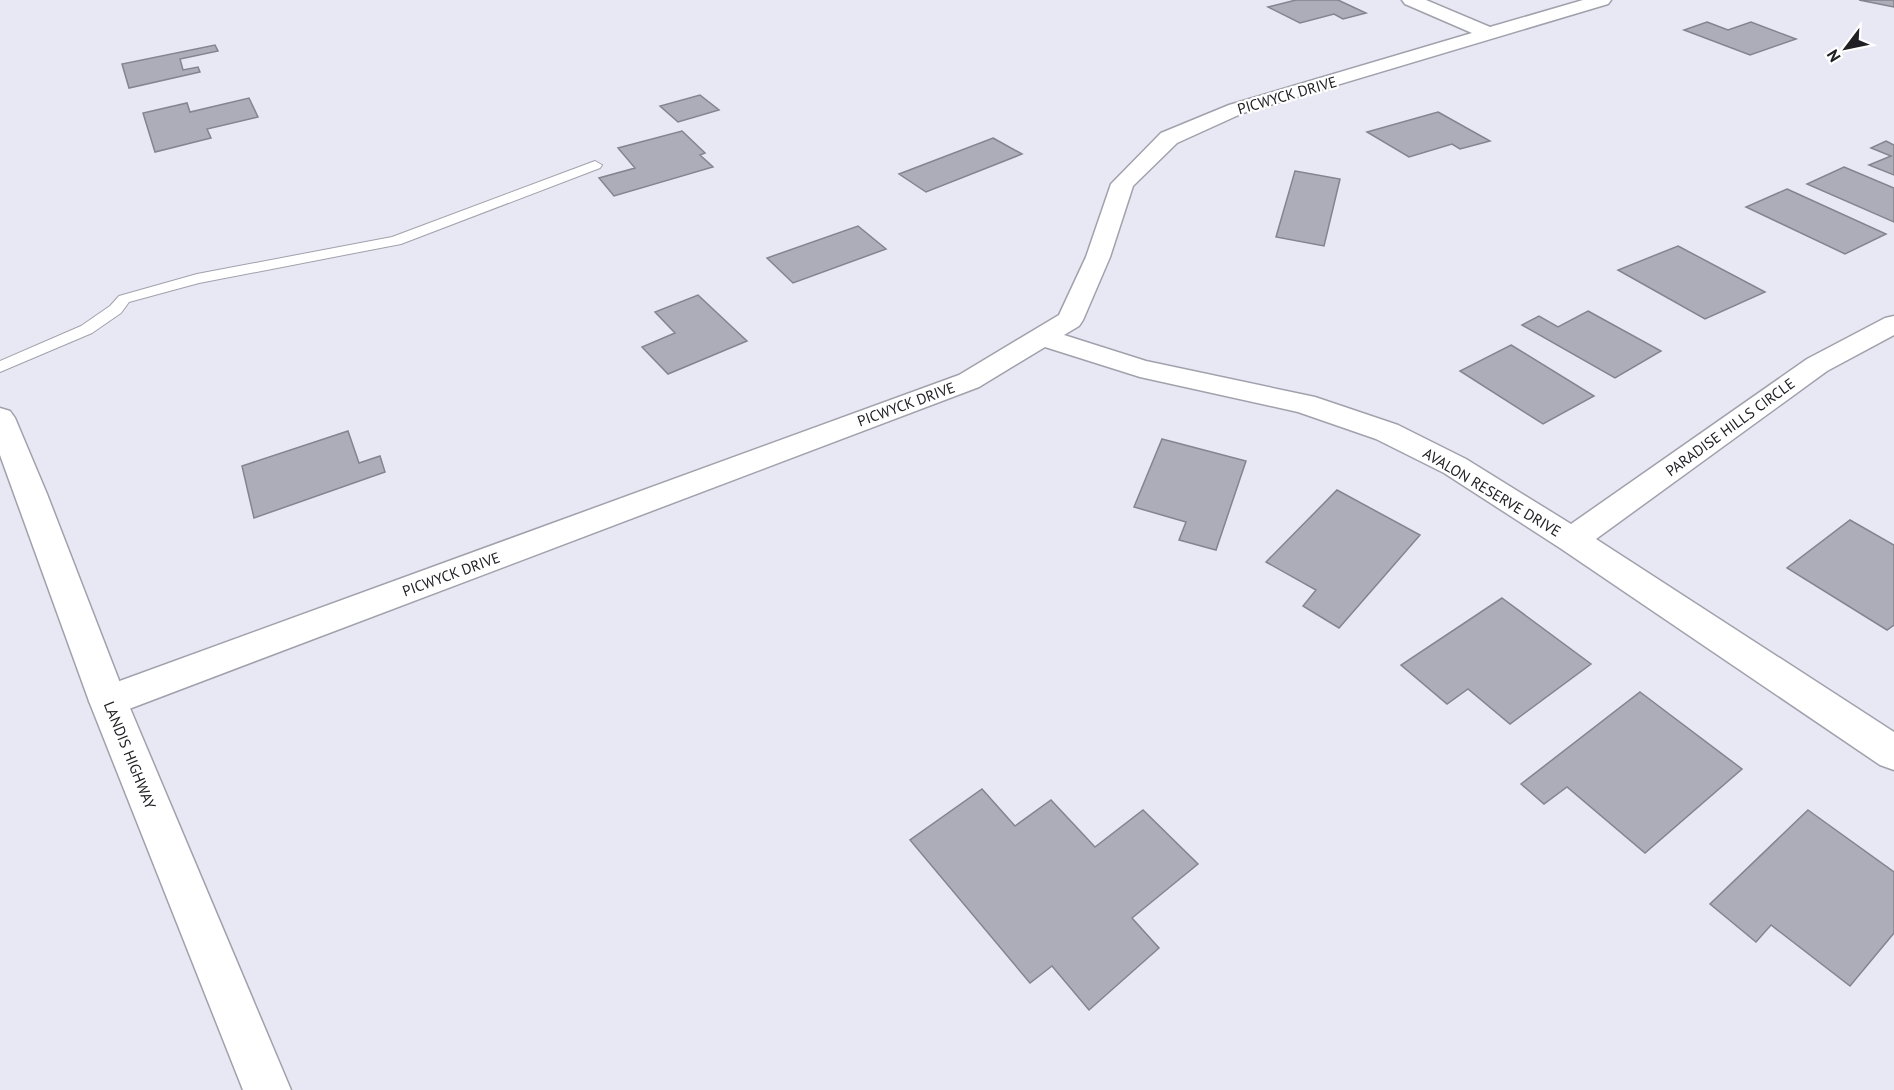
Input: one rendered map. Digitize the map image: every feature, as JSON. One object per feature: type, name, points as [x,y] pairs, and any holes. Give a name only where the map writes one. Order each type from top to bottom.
[{"type":"street","points":[[1411,0],[1490,34]]},
{"type":"street","name":"PICWYCK DRIVE","points":[[108,701],[969,381],[1070,320],[1098,257],[1122,184],[1169,138],[1236,109],[1602,0]]},
{"type":"street","name":"PARADISE HILLS CIRCLE","points":[[1572,540],[1817,365],[1894,324]]},
{"type":"street","name":"AVALON RESERVE DRIVE","points":[[1042,337],[1140,368],[1305,404],[1387,432],[1455,466],[1572,540],[1894,753]]},
{"type":"street","name":"LANDIS HIGHWAY","points":[[0,418],[31,494],[108,701],[267,1090]]},
{"type":"lane","points":[[0,367],[98,324],[119,309],[124,299],[197,279],[396,241],[594,165]]},
{"type":"building","points":[[1296,0],[1338,0],[1366,13],[1343,19],[1334,14],[1300,23],[1268,7]]},
{"type":"building","points":[[1859,0],[1894,0],[1894,7]]},
{"type":"building","points":[[1707,22],[1728,30],[1751,22],[1796,39],[1750,55],[1684,30]]},
{"type":"building","points":[[215,45],[218,51],[180,59],[183,70],[198,67],[200,72],[129,88],[122,64]]},
{"type":"building","points":[[700,95],[719,110],[678,122],[660,106]]},
{"type":"building","points":[[249,98],[258,117],[207,129],[211,138],[155,152],[143,113],[187,103],[190,112]]},
{"type":"building","points":[[1438,112],[1490,141],[1460,149],[1452,144],[1409,157],[1367,132]]},
{"type":"building","points":[[682,131],[705,153],[700,155],[713,167],[614,196],[599,178],[635,168],[618,148]]},
{"type":"building","points":[[993,138],[1022,154],[926,192],[899,174]]},
{"type":"building","points":[[1886,141],[1894,145],[1894,175],[1869,165],[1891,156],[1871,148]]},
{"type":"building","points":[[1844,167],[1894,188],[1894,222],[1807,184]]},
{"type":"building","points":[[1295,171],[1340,179],[1324,246],[1276,237]]},
{"type":"building","points":[[1787,189],[1886,234],[1845,254],[1746,207]]},
{"type":"building","points":[[858,226],[886,249],[793,283],[767,258]]},
{"type":"building","points":[[1678,246],[1765,292],[1705,319],[1618,270]]},
{"type":"building","points":[[698,295],[747,341],[668,374],[642,347],[675,333],[655,312]]},
{"type":"building","points":[[1588,311],[1661,351],[1615,378],[1522,325],[1539,316],[1558,327]]},
{"type":"building","points":[[1511,345],[1594,396],[1543,424],[1460,371]]},
{"type":"building","points":[[348,431],[359,463],[380,456],[385,472],[254,518],[242,466]]},
{"type":"building","points":[[1162,439],[1246,461],[1216,550],[1179,540],[1186,522],[1134,507]]},
{"type":"building","points":[[1337,490],[1420,535],[1339,628],[1303,606],[1316,590],[1266,562]]},
{"type":"building","points":[[1850,520],[1894,545],[1894,625],[1887,630],[1787,568]]},
{"type":"building","points":[[1502,598],[1591,664],[1510,724],[1468,689],[1447,704],[1401,665]]},
{"type":"building","points":[[1640,692],[1742,769],[1645,853],[1567,787],[1544,804],[1521,784]]},
{"type":"building","points":[[982,789],[1015,826],[1051,800],[1095,847],[1143,810],[1198,864],[1132,918],[1159,948],[1089,1010],[1052,966],[1030,983],[910,840]]},
{"type":"building","points":[[1808,810],[1894,872],[1894,933],[1850,986],[1771,925],[1756,942],[1710,904]]}]
